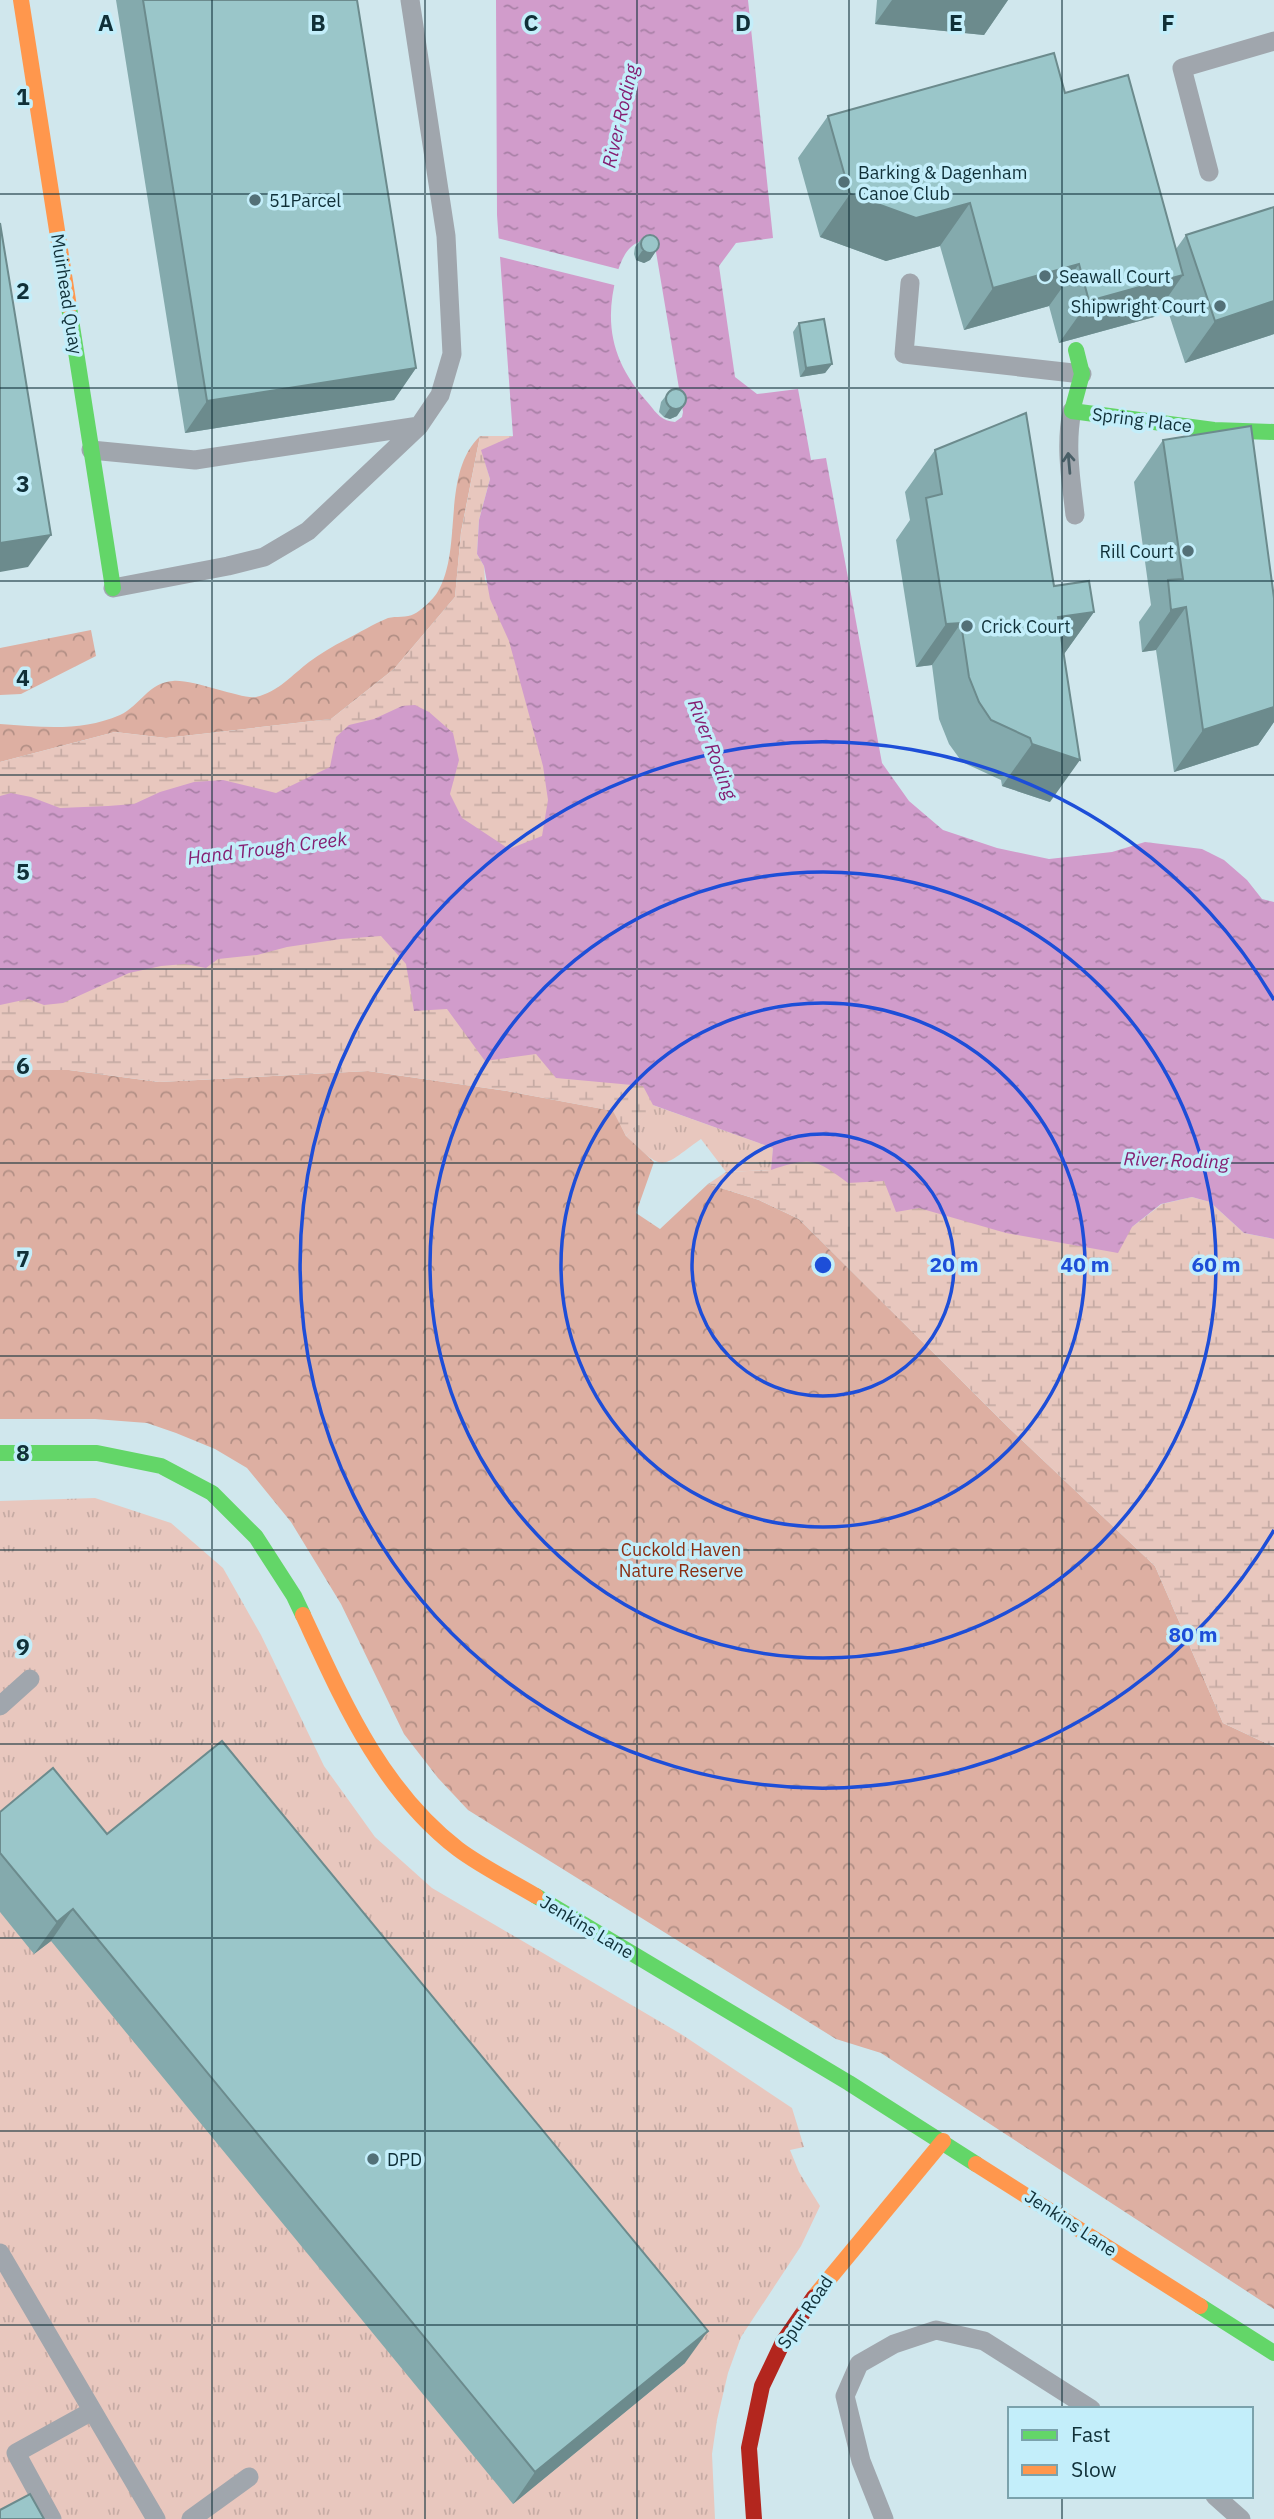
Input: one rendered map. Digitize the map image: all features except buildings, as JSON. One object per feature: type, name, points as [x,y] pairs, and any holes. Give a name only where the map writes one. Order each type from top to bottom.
[{"type":"street","name":"Muirhead Quay","points":[[21,0],[113,588]]},
{"type":"street","name":"Spring Place","points":[[1076,350],[1082,374],[1072,411],[1214,430],[1274,432]]},
{"type":"street","name":"Jenkins Lane","points":[[0,1453],[97,1454],[161,1466],[212,1493],[257,1537],[294,1596],[346,1707],[376,1760],[412,1808],[459,1850],[943,2141],[1274,2353]]},
{"type":"street","name":"Spur Road","points":[[754,2519],[749,2448],[762,2386],[783,2342],[825,2281],[943,2141]]},
{"type":"lane","points":[[113,588],[264,557],[308,531],[419,426],[440,396],[452,354],[446,236],[410,0]]},
{"type":"lane","points":[[1209,172],[1182,68],[1274,41]]},
{"type":"lane","points":[[910,283],[904,354],[1082,374]]},
{"type":"lane","points":[[1072,411],[1068,431],[1068,461],[1075,515]]},
{"type":"lane","points":[[91,450],[195,460],[419,426]]},
{"type":"lane","points":[[0,1706],[30,1679]]},
{"type":"lane","points":[[0,2253],[156,2519]]},
{"type":"lane","points":[[884,2519],[861,2461],[845,2396],[859,2364],[894,2344],[936,2330],[984,2341],[1088,2407]]},
{"type":"lane","points":[[52,2519],[16,2453],[92,2411]]},
{"type":"lane","points":[[191,2519],[249,2477]]},
{"type":"lane","points":[[1216,2498],[1241,2519]]},
{"type":"green space","points":[[480,436],[461,532],[455,597],[394,669],[331,719],[166,738],[115,732],[0,762],[0,724],[61,727],[91,724],[120,715],[157,685],[173,681],[193,683],[250,697],[264,695],[318,656],[371,626],[388,618],[417,612],[435,596],[445,575],[460,471],[468,452]]},
{"type":"green space","points":[[480,436],[513,436],[482,451],[490,479],[479,520],[477,554],[484,566],[485,581],[1132,1227],[1162,1204],[1192,1197],[1210,1202],[1244,1233],[1274,1239],[1274,1747],[1223,1723],[1155,1566],[1009,1428],[799,1219],[759,1200],[708,1184],[726,1172],[771,1170],[773,1148],[654,1105],[626,1136],[613,1111],[507,1091],[368,1071],[159,1082],[69,1070],[0,1070],[0,762],[115,732],[166,738],[331,719],[394,669],[455,597],[461,533]]},
{"type":"green space","points":[[91,630],[96,656],[21,694],[0,695],[0,648]]},
{"type":"green space","name":"Cuckold Haven Nature Reserve","points":[[0,1070],[69,1070],[159,1082],[368,1071],[507,1091],[614,1111],[626,1136],[654,1162],[636,1213],[660,1229],[708,1184],[759,1200],[799,1219],[1009,1428],[1155,1566],[1223,1723],[1274,1747],[1274,2309],[881,2053],[836,2039],[468,1810],[438,1778],[404,1734],[341,1604],[291,1522],[247,1468],[215,1449],[147,1423],[95,1419],[0,1419]]},
{"type":"green space","points":[[653,1105],[773,1148],[771,1170],[726,1172],[701,1139],[669,1161],[656,1161],[626,1136]]},
{"type":"green space","points":[[95,1498],[171,1523],[223,1568],[261,1635],[324,1766],[375,1837],[432,1888],[681,2034],[792,2108],[804,2147],[790,2150],[799,2172],[820,2206],[801,2246],[741,2337],[728,2373],[712,2454],[715,2519],[0,2519],[0,1501]]},
{"type":"water","points":[[496,0],[748,0],[773,238],[736,243],[719,266],[735,377],[757,394],[798,389],[811,460],[826,458],[882,763],[909,801],[943,830],[997,848],[1049,859],[1112,852],[1145,842],[1202,849],[1224,860],[1247,880],[1262,899],[1274,902],[1274,1239],[1244,1233],[1210,1202],[1192,1197],[1161,1204],[1132,1227],[1118,1253],[1006,1233],[919,1208],[896,1212],[884,1181],[848,1183],[812,1162],[795,1163],[771,1170],[773,1148],[653,1105],[643,1086],[556,1078],[536,1054],[485,1061],[447,1009],[414,1011],[406,964],[381,936],[341,939],[287,947],[257,955],[218,959],[206,968],[185,964],[161,966],[129,973],[63,1003],[44,1005],[28,999],[0,1005],[0,796],[11,793],[31,797],[60,808],[108,806],[134,804],[160,792],[194,782],[223,780],[276,793],[330,767],[336,737],[349,725],[374,719],[402,706],[415,705],[429,712],[453,733],[459,760],[450,794],[462,818],[509,849],[542,836],[548,800],[543,766],[509,641],[490,599],[484,566],[477,554],[479,520],[490,479],[481,450],[513,436],[497,215]],"holes":[[[642,241],[655,246],[683,412],[682,417],[675,422],[660,416],[637,389],[619,359],[611,327],[613,293],[623,258]]]},
{"type":"pier","points":[[497,238],[622,270],[618,286],[497,256]]},
{"type":"traffic: fast","points":[[69,307],[113,588]]},
{"type":"traffic: fast","points":[[1076,350],[1082,374],[1072,411],[1214,430],[1274,432]]},
{"type":"traffic: fast","points":[[0,1453],[97,1453],[161,1466],[212,1493],[256,1537],[303,1615]]},
{"type":"traffic: fast","points":[[536,1896],[849,2083],[976,2164]]},
{"type":"traffic: fast","points":[[1200,2306],[1274,2353]]},
{"type":"traffic: slow","points":[[21,0],[69,307]]},
{"type":"traffic: slow","points":[[303,1615],[349,1711],[386,1772],[407,1800],[431,1826],[458,1849],[536,1896]]},
{"type":"traffic: slow","points":[[814,2297],[943,2141]]},
{"type":"traffic: slow","points":[[976,2164],[1200,2306]]},
{"type":"traffic: jam","points":[[754,2519],[749,2448],[762,2386],[783,2342],[814,2297]]},
{"type":"place","name":"Barking & Dagenham Canoe Club","points":[[844,182]]},
{"type":"place","name":"51Parcel","points":[[255,200]]},
{"type":"place","name":"Seawall Court","points":[[1045,276]]},
{"type":"place","name":"Shipwright Court","points":[[1220,306]]},
{"type":"place","name":"Rill Court","points":[[1188,551]]},
{"type":"place","name":"Crick Court","points":[[967,626]]},
{"type":"place","name":"DPD","points":[[373,2159]]},
{"type":"water label","name":"River Roding","points":[[620,116]]},
{"type":"water label","name":"River Roding","points":[[713,749]]},
{"type":"water label","name":"Hand Trough Creek","points":[[267,848]]},
{"type":"water label","name":"River Roding","points":[[1176,1160]]}]
